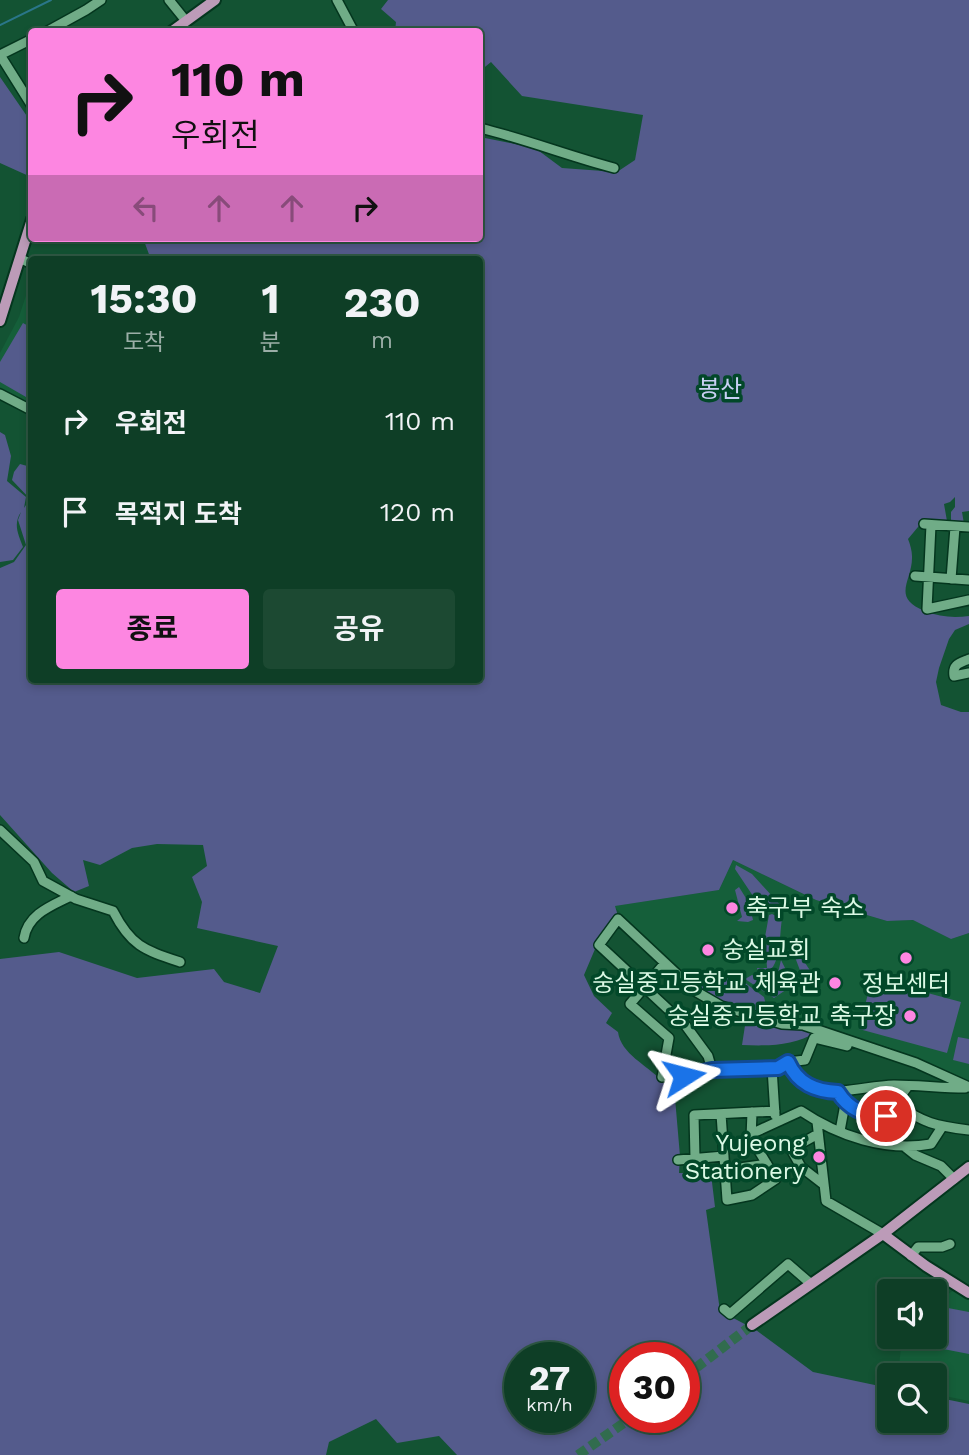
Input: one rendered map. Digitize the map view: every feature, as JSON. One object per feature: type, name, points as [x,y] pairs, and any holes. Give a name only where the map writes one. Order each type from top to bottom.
[{"type":"main road","points":[[176,28],[215,0]]},
{"type":"main road","points":[[0,321],[28,234]]},
{"type":"main road","points":[[752,1325],[883,1234],[969,1167]]},
{"type":"main road","points":[[883,1234],[911,1256],[969,1293]]},
{"type":"street","points":[[53,28],[101,0]]},
{"type":"street","points":[[169,0],[186,21]]},
{"type":"street","points":[[337,0],[352,28]]},
{"type":"street","points":[[28,41],[0,55],[28,100]]},
{"type":"street","points":[[483,129],[523,138],[614,168]]},
{"type":"street","points":[[21,259],[28,262]]},
{"type":"street","points":[[0,394],[28,409]]},
{"type":"street","points":[[969,527],[927,524],[927,609],[969,600]]},
{"type":"street","points":[[951,579],[955,527]]},
{"type":"street","points":[[915,576],[969,580]]},
{"type":"street","points":[[969,659],[956,665],[954,676],[969,673]]},
{"type":"street","points":[[1,831],[34,862],[43,881],[71,896],[113,911],[124,933],[149,951],[180,962]]},
{"type":"street","points":[[24,938],[26,929],[37,913],[71,896]]},
{"type":"street","points":[[712,1070],[708,1056],[691,1032],[599,945],[618,919],[695,991],[721,1006],[782,1024],[803,1025],[916,1063],[969,1088]]},
{"type":"street","points":[[665,963],[630,1004],[669,1038],[662,1077],[712,1070],[778,1068],[788,1062],[806,1060],[814,1038],[848,1046],[859,1044]]},
{"type":"street","points":[[788,1062],[794,1075],[808,1087],[838,1092],[908,1086],[969,1088]]},
{"type":"street","points":[[772,1068],[776,1123]]},
{"type":"street","points":[[838,1092],[845,1104],[858,1112],[886,1116],[908,1086]]},
{"type":"street","points":[[840,1132],[845,1104]]},
{"type":"street","points":[[896,1104],[918,1119],[942,1127],[969,1130]]},
{"type":"street","points":[[695,1158],[694,1115],[775,1111]]},
{"type":"street","points":[[753,1133],[801,1111],[817,1122],[866,1141],[905,1147],[931,1144],[942,1127]]},
{"type":"street","points":[[721,1114],[727,1200],[752,1195],[776,1179],[751,1138],[752,1112]]},
{"type":"street","points":[[817,1122],[826,1200],[883,1234]]},
{"type":"street","points":[[818,1134],[791,1149],[801,1167],[823,1184]]},
{"type":"street","points":[[905,1147],[915,1155],[941,1166],[954,1179]]},
{"type":"street","points":[[678,1160],[724,1156]]},
{"type":"street","points":[[725,1170],[767,1164]]},
{"type":"street","points":[[911,1256],[918,1247],[942,1247],[950,1244]]},
{"type":"street","points":[[724,1309],[730,1314],[788,1264],[810,1283]]},
{"type":"shaded area","points":[[28,289],[28,403],[0,387],[0,353],[19,317]]},
{"type":"shaded area","points":[[733,860],[816,900],[887,921],[913,920],[951,939],[969,933],[969,1084],[917,1057],[810,1021],[777,1019],[738,1007],[669,965],[614,906],[719,890]]},
{"type":"shaded area","points":[[954,1290],[969,1296],[969,1401],[947,1396],[947,1363],[899,1363],[901,1349],[947,1349],[947,1295]]},
{"type":"green space","name":"봉산","points":[[388,0],[969,0],[969,511],[962,512],[964,524],[951,523],[955,497],[944,504],[947,521],[923,521],[908,539],[912,556],[906,594],[914,606],[936,615],[969,616],[969,624],[955,630],[949,639],[936,682],[941,705],[969,712],[969,933],[951,939],[913,920],[887,921],[816,900],[733,860],[719,890],[615,906],[618,916],[598,942],[584,975],[594,996],[612,1013],[606,1023],[618,1032],[629,1053],[661,1080],[688,1078],[688,1093],[675,1098],[679,1173],[711,1174],[715,1207],[706,1210],[720,1311],[756,1330],[813,1372],[877,1385],[877,1433],[947,1433],[947,1399],[969,1404],[969,1455],[457,1455],[439,1436],[397,1443],[376,1419],[329,1442],[326,1455],[0,1455],[0,959],[59,952],[137,978],[214,969],[224,982],[260,993],[278,946],[197,928],[202,902],[192,877],[207,866],[203,845],[157,844],[132,848],[100,865],[83,860],[89,886],[74,892],[52,873],[0,815],[0,568],[14,562],[26,545],[18,520],[18,533],[23,547],[13,560],[0,562],[0,432],[5,435],[11,456],[7,481],[26,497],[24,508],[28,502],[28,683],[483,683],[483,256],[150,256],[144,242],[483,242],[483,138],[535,148],[562,168],[617,172],[635,160],[643,115],[522,96],[491,62],[483,69],[483,28],[395,28],[396,22],[381,9]]},
{"type":"green space","points":[[0,77],[28,118],[28,176],[0,163]]},
{"type":"green space","points":[[23,323],[28,326],[26,397],[0,382],[0,362]]},
{"type":"green space","name":"봉산","points":[[20,464],[28,466],[28,497],[12,480]]},
{"type":"green space","points":[[736,865],[752,874],[783,908],[783,914],[773,909],[766,912],[763,921],[755,899],[735,869]]},
{"type":"green space","points":[[739,887],[749,903],[753,920],[748,922],[737,921],[742,917],[735,890]]},
{"type":"green space","points":[[769,915],[782,919],[778,953],[772,968],[759,974],[757,968],[767,968],[765,937]]},
{"type":"green space","points":[[794,946],[811,972],[808,992],[792,949]]},
{"type":"green space","points":[[781,960],[788,974],[790,987],[774,998],[745,979],[752,975],[767,982],[777,977]]},
{"type":"green space","points":[[676,970],[740,979],[764,997],[774,1020],[733,1007],[710,996]]},
{"type":"green space","name":"숭실중고등학교 축구장","points":[[872,978],[961,1002],[947,1053],[859,1029]]},
{"type":"green space","points":[[746,1019],[787,1029],[817,1032],[790,1043],[742,1045]]},
{"type":"green space","points":[[958,1037],[969,1039],[969,1064],[953,1060]]},
{"type":"green space","points":[[947,1309],[969,1312],[969,1354],[943,1349],[947,1349]]},
{"type":"waterway","points":[[0,25],[51,0]]},
{"type":"tunnel","points":[[700,1365],[752,1325]]},
{"type":"tunnel","points":[[578,1455],[610,1433]]},
{"type":"place","name":"축구부 숙소","points":[[732,908]]},
{"type":"place","name":"숭실교회","points":[[708,950]]},
{"type":"place","name":"정보센터","points":[[906,958]]},
{"type":"place","name":"숭실중고등학교 체육관","points":[[835,983]]},
{"type":"place","name":"숭실중고등학교 축구장","points":[[910,1016]]},
{"type":"place","name":"Yujeong Stationery","points":[[819,1157]]},
{"type":"route","points":[[684,1076],[712,1070],[778,1068],[788,1062],[794,1075],[808,1087],[838,1092],[845,1104],[858,1112],[886,1116]]}]
